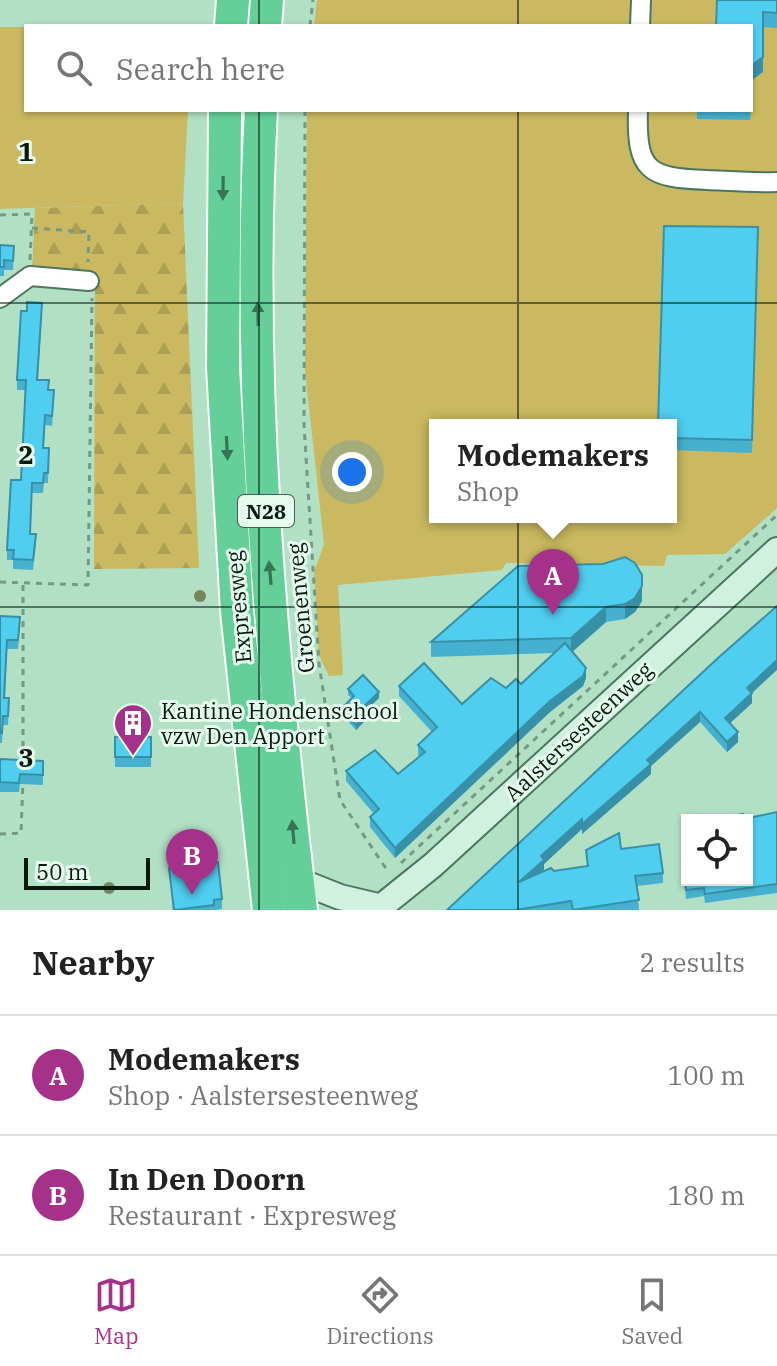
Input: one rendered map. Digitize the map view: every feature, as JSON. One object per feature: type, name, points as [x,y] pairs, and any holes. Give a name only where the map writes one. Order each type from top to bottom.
[{"type":"highway","points":[[231,24],[233,0]]},
{"type":"highway","points":[[265,24],[267,0]]},
{"type":"highway","name":"Expresweg","points":[[225,112],[222,258],[227,442],[237,611],[269,910]]},
{"type":"highway","name":"Expresweg","points":[[261,112],[258,366],[269,566],[299,895]]},
{"type":"main road","name":"Aalstersesteenweg","points":[[381,909],[396,883],[777,550]]},
{"type":"main road","points":[[299,895],[354,901],[381,909]]},
{"type":"street","points":[[640,24],[641,0]]},
{"type":"street","points":[[638,112],[637,143],[643,157],[651,169],[667,179],[777,182]]},
{"type":"street","points":[[0,298],[30,276],[89,281]]},
{"type":"path","points":[[310,24],[313,0]]},
{"type":"path","name":"Groenenweg","points":[[305,112],[304,425],[317,650],[340,800],[396,883]]},
{"type":"path","points":[[0,215],[32,214],[30,276]]},
{"type":"path","points":[[0,582],[88,585],[93,302],[89,281],[89,232],[32,228]]},
{"type":"path","points":[[354,901],[396,883],[777,515]]},
{"type":"path","points":[[23,585],[23,765]]},
{"type":"path","points":[[0,834],[21,833],[23,780]]},
{"type":"green space","points":[[317,0],[777,0],[777,508],[725,554],[667,555],[664,566],[506,563],[502,570],[338,585],[343,675],[329,676],[319,655],[314,572],[324,544],[305,371],[307,112],[753,112],[753,24],[314,24]]},
{"type":"green space","points":[[0,27],[24,27],[24,112],[188,112],[183,203],[0,209]]},
{"type":"green space","points":[[183,203],[199,568],[94,569],[95,272],[32,271],[35,208]]},
{"type":"building","points":[[717,0],[777,0],[777,13],[763,12],[763,57],[753,64],[753,24],[716,24]]},
{"type":"building","points":[[664,226],[758,227],[752,440],[677,438],[677,419],[658,419]]},
{"type":"building","points":[[0,245],[14,246],[13,261],[4,260],[4,267],[0,267]]},
{"type":"building","points":[[27,302],[42,303],[37,380],[49,380],[48,390],[54,390],[52,416],[45,415],[43,448],[49,448],[48,473],[44,473],[43,483],[32,483],[30,534],[36,534],[33,560],[13,559],[14,550],[7,550],[11,480],[21,480],[26,380],[17,380],[21,311],[27,311]]},
{"type":"building","points":[[625,557],[635,563],[642,575],[642,586],[635,598],[625,604],[606,607],[571,638],[431,642],[518,566],[603,564]]},
{"type":"building","points":[[777,606],[777,660],[747,688],[752,693],[725,718],[738,732],[727,742],[700,712],[647,760],[651,764],[582,824],[582,819],[541,856],[544,860],[519,882],[551,868],[554,871],[588,866],[586,850],[619,833],[621,849],[659,844],[663,873],[635,876],[639,900],[573,910],[571,901],[516,910],[447,910],[718,658]]},
{"type":"building","points":[[0,616],[20,617],[18,640],[7,640],[4,698],[9,698],[8,716],[3,716],[2,733],[0,733]]},
{"type":"building","points":[[565,643],[586,668],[583,676],[550,701],[395,848],[370,817],[379,809],[346,771],[375,750],[398,774],[425,752],[418,745],[437,727],[399,686],[424,663],[462,704],[491,678],[506,688],[516,679],[521,684]]},
{"type":"building","points":[[363,675],[379,692],[363,707],[368,713],[356,725],[341,709],[354,696],[348,689]]},
{"type":"building","points":[[115,737],[151,737],[151,757],[115,757]]},
{"type":"building","points":[[0,759],[43,761],[43,775],[20,774],[19,783],[0,782]]},
{"type":"building","points":[[777,812],[777,884],[705,894],[704,888],[686,890],[685,886],[753,886],[753,817]]},
{"type":"building","points":[[218,862],[222,899],[214,900],[214,905],[174,910],[169,868]]},
{"type":"place","name":"Modemakers","points":[[553,615]]},
{"type":"place","name":"Kantine Hondenschool vzw Den Apport","points":[[133,757]]},
{"type":"place","name":"In Den Doorn","points":[[192,895]]}]
